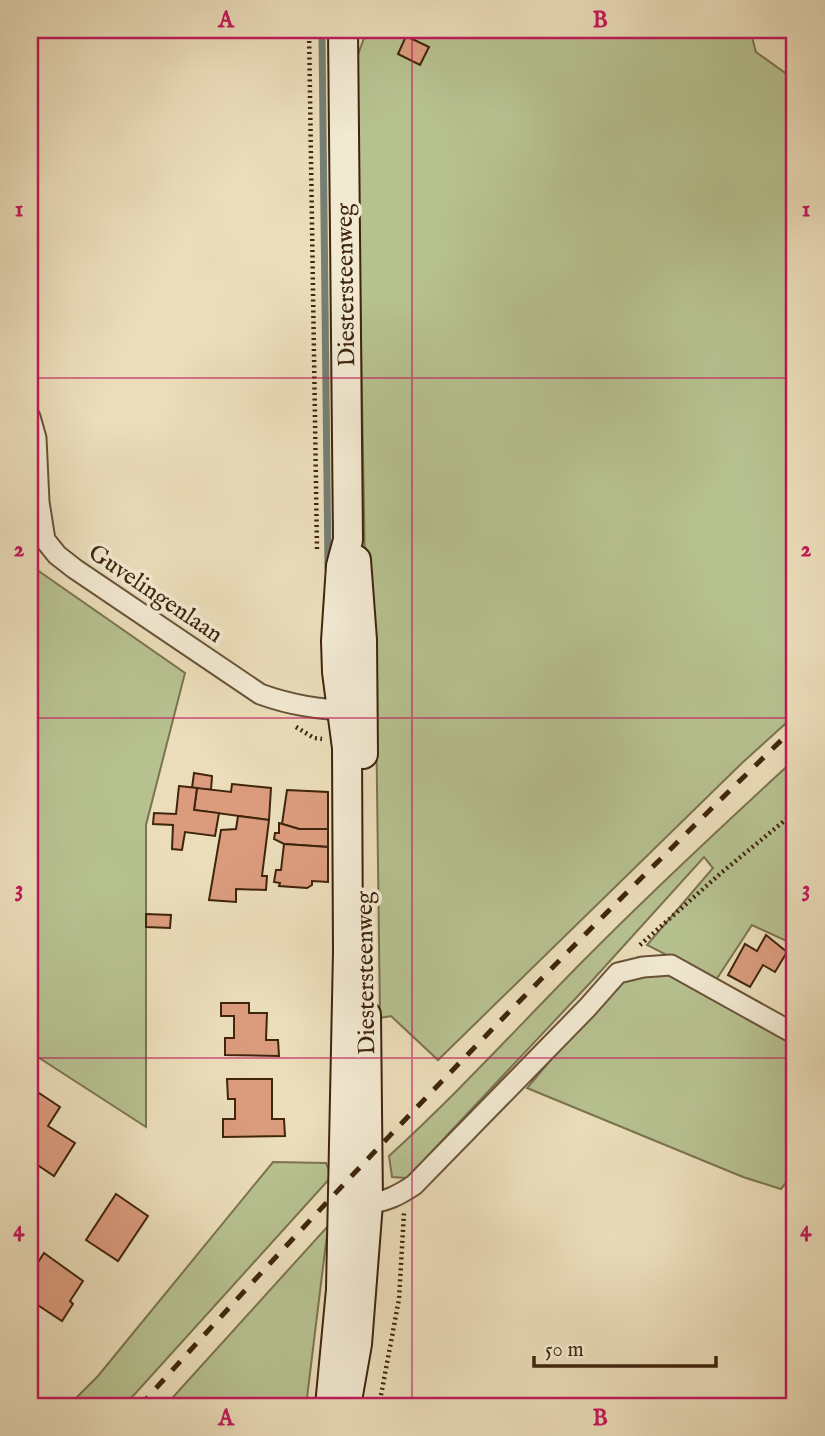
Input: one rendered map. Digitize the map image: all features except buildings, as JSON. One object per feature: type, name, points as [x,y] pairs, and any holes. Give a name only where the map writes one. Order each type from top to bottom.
[{"type":"main road","name":"Diestersteenweg","points":[[330,1406],[341,1290],[348,952],[347,748],[362,640],[357,563],[348,540],[345,30]]},
{"type":"main road","name":"Diestersteenweg","points":[[346,1406],[357,1344],[374,1202],[352,711]]},
{"type":"street","name":"Guvelingenlaan","points":[[30,417],[36,438],[44,540],[57,555],[260,694],[288,704],[352,711]]},
{"type":"street","points":[[374,1202],[414,1185],[618,973],[643,967],[671,965],[795,1034]]},
{"type":"path","points":[[309,30],[317,558]]},
{"type":"path","points":[[618,973],[639,947],[721,873],[795,812]]},
{"type":"path","points":[[379,1406],[399,1299],[405,1191]]},
{"type":"green space","points":[[367,30],[750,30],[756,52],[795,80],[795,715],[742,763],[438,1060],[391,1016],[380,1018],[375,633],[365,569],[356,60]]},
{"type":"green space","points":[[30,565],[185,673],[146,825],[146,1127],[30,1052]]},
{"type":"green space","points":[[795,759],[795,945],[752,925],[716,980],[647,945],[713,868],[704,857],[407,1178],[392,1177],[389,1156],[633,911]]},
{"type":"green space","points":[[638,957],[795,1039],[795,1172],[781,1189],[743,1177],[527,1088]]},
{"type":"green space","points":[[273,1162],[326,1163],[332,1176],[124,1406],[68,1406],[98,1376]]},
{"type":"green space","points":[[328,1226],[306,1406],[165,1406]]},
{"type":"waterway","points":[[322,37],[328,568]]},
{"type":"railway","points":[[140,1406],[380,1146],[627,893],[795,727]]}]
